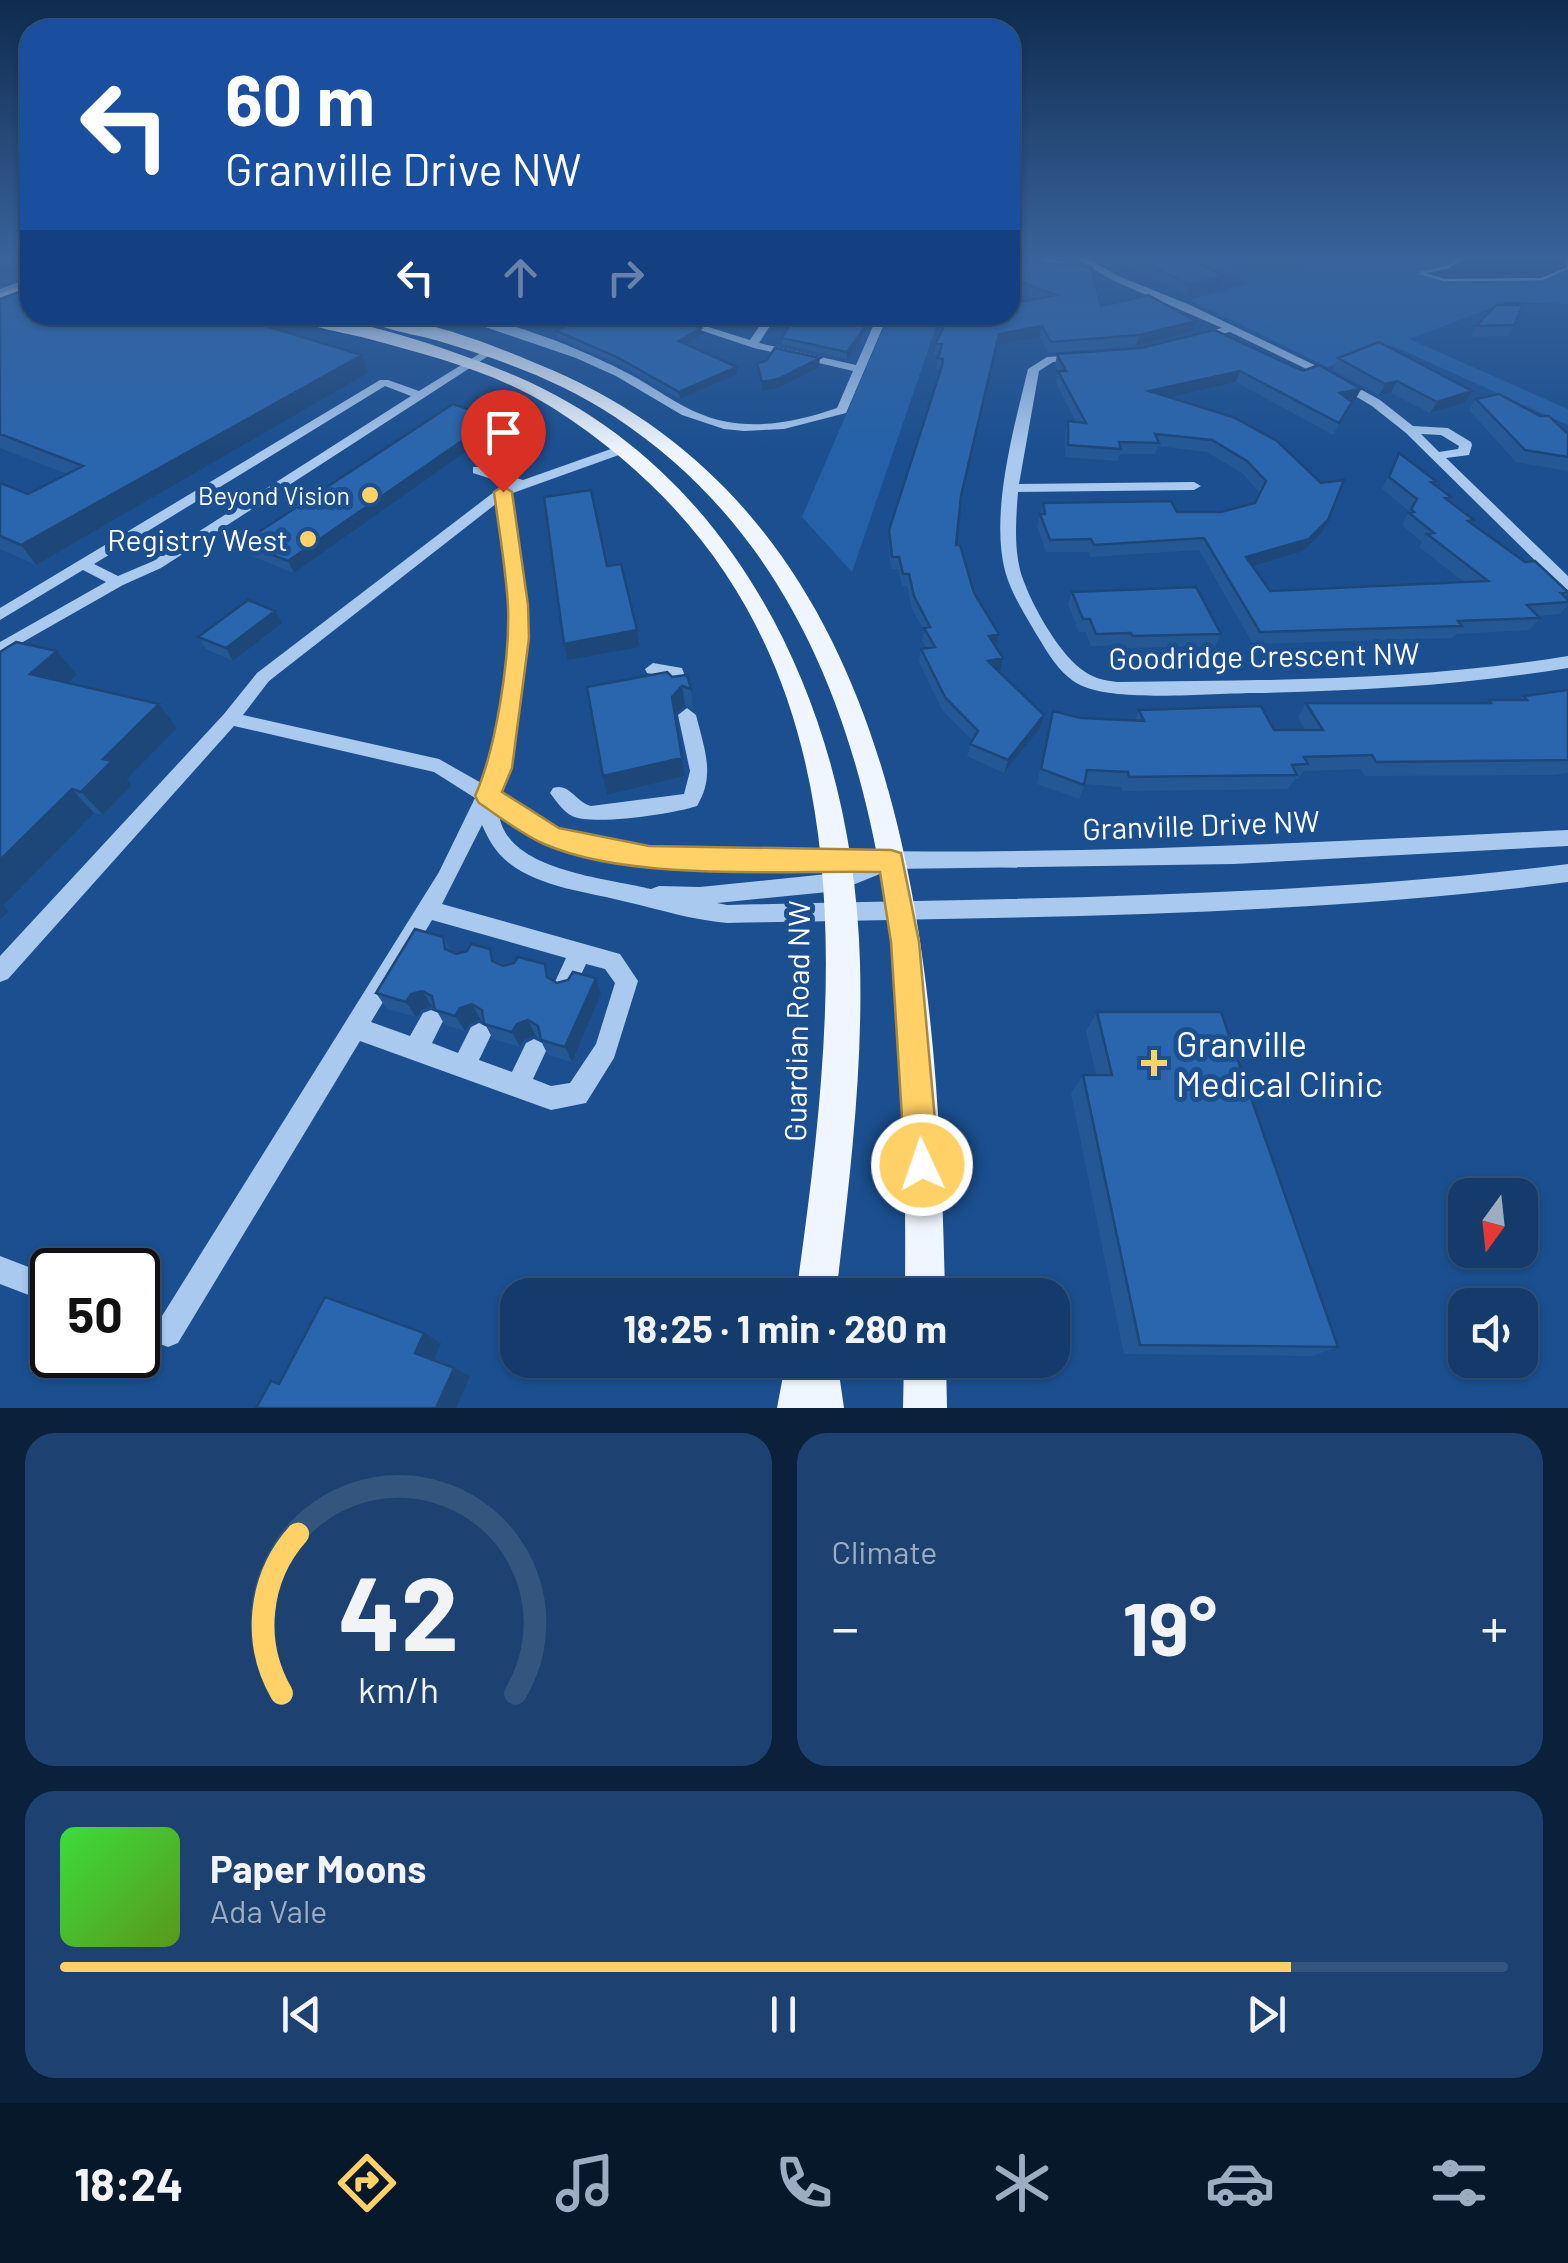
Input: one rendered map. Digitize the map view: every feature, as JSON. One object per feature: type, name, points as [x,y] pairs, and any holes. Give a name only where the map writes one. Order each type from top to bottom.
[{"type":"main road","name":"Guardian Road NW","points":[[333,325],[467,363],[552,400],[660,476],[726,551],[756,600],[804,716],[839,884],[838,1115],[818,1278]]},
{"type":"main road","points":[[399,325],[489,351],[565,382],[650,432],[726,497],[770,548],[811,614],[847,691],[881,800],[900,913],[921,1128],[925,1278]]},
{"type":"main road","points":[[800,1408],[804,1378]]},
{"type":"main road","points":[[818,1378],[822,1408]]},
{"type":"main road","points":[[924,1378],[924,1408]]},
{"type":"street","points":[[1216,322],[1351,388],[1410,430],[1568,584]]},
{"type":"street","points":[[498,325],[619,374],[690,414],[734,428],[820,419],[842,410],[879,325]]},
{"type":"street","points":[[689,325],[732,342],[754,342],[777,354],[859,369]]},
{"type":"street","points":[[754,342],[765,325]]},
{"type":"street","points":[[1186,341],[1230,328]]},
{"type":"street","points":[[0,649],[184,548],[489,351]]},
{"type":"street","name":"Goodridge Crescent NW","points":[[1098,358],[1050,358],[1036,365],[1008,532],[1015,579],[1072,675],[1093,685],[1117,688],[1408,682],[1485,676],[1568,662]]},
{"type":"street","points":[[0,616],[384,382],[419,395]]},
{"type":"street","points":[[1410,430],[1444,432],[1466,445],[1464,452],[1436,456]]},
{"type":"street","points":[[0,972],[263,678],[503,492],[625,448]]},
{"type":"street","points":[[478,470],[522,484]]},
{"type":"street","points":[[1014,488],[1194,486]]},
{"type":"street","points":[[160,1331],[168,1334],[426,909],[500,768],[518,638],[518,605],[503,492]]},
{"type":"street","points":[[84,564],[118,582]]},
{"type":"street","points":[[654,669],[676,672],[680,688]]},
{"type":"street","points":[[560,794],[575,809],[591,814],[690,801],[699,790],[702,776],[686,715]]},
{"type":"street","points":[[230,719],[439,766],[551,836],[590,848],[839,884],[900,913],[1254,902],[1457,887],[1568,873]]},
{"type":"street","points":[[488,796],[486,818],[494,837],[526,864],[670,906],[728,914],[839,884],[891,861]]},
{"type":"street","name":"Granville Drive NW","points":[[891,861],[1234,855],[1568,838]]},
{"type":"street","points":[[639,895],[700,896],[839,884]]},
{"type":"street","points":[[353,1027],[550,1098],[577,1094],[606,1050],[627,981],[612,961],[479,933],[426,909]]},
{"type":"street","points":[[565,984],[580,952]]},
{"type":"street","points":[[416,1049],[431,1021]]},
{"type":"street","points":[[464,1066],[480,1035]]},
{"type":"street","points":[[518,1086],[534,1052]]},
{"type":"street","points":[[0,1270],[30,1282]]},
{"type":"shaded area","points":[[1234,322],[1455,322],[1409,339],[1568,409],[1568,425],[1393,346],[1327,367]]},
{"type":"shaded area","points":[[885,325],[937,325],[852,572],[802,517]]},
{"type":"building","points":[[0,322],[20,322],[20,325],[262,325],[362,355],[21,545],[0,536],[0,483],[28,494],[83,466],[0,434]]},
{"type":"building","points":[[1193,322],[1140,335],[1051,342],[1042,326],[999,334],[961,496],[956,545],[960,545],[974,593],[999,634],[989,636],[1003,658],[988,661],[1044,715],[1008,760],[970,744],[978,731],[945,697],[921,649],[935,647],[924,628],[930,627],[914,596],[909,574],[903,574],[899,557],[892,557],[889,530],[942,366],[943,359],[938,358],[942,344],[936,343],[945,325]]},
{"type":"building","points":[[1480,322],[1515,322],[1514,325],[1476,326]]},
{"type":"building","points":[[568,325],[692,325],[701,328],[679,341],[737,367],[679,392],[615,356],[556,331]]},
{"type":"building","points":[[789,325],[865,325],[847,352],[782,338]]},
{"type":"building","points":[[1214,330],[1303,371],[1319,365],[1361,389],[1340,393],[1352,402],[1339,423],[1240,371],[1149,391],[1233,417],[1277,441],[1321,483],[1344,480],[1328,520],[1309,539],[1246,557],[1270,591],[1488,581],[1427,534],[1434,533],[1409,513],[1414,512],[1411,509],[1417,499],[1389,477],[1399,453],[1436,481],[1431,482],[1451,497],[1445,498],[1474,520],[1468,521],[1525,562],[1535,561],[1568,592],[1561,593],[1568,602],[1527,605],[1540,618],[1458,621],[1462,626],[1260,632],[1204,538],[1094,545],[1091,539],[1050,540],[1040,514],[1045,514],[1043,503],[1171,501],[1177,512],[1221,512],[1255,503],[1266,481],[1247,461],[1212,440],[1155,434],[1159,443],[1119,442],[1121,449],[1068,445],[1068,421],[1086,423],[1058,371],[1066,371],[1057,354],[1141,348]]},
{"type":"building","points":[[1379,342],[1472,391],[1437,402],[1397,381],[1385,384],[1338,358]]},
{"type":"building","points":[[775,348],[820,358],[778,379],[762,382],[757,363],[766,361]]},
{"type":"building","points":[[1499,394],[1540,416],[1549,416],[1568,434],[1568,457],[1525,450],[1476,399]]},
{"type":"building","points":[[453,404],[495,418],[288,561],[242,543]]},
{"type":"building","points":[[591,490],[607,566],[621,564],[637,630],[564,644],[544,497]]},
{"type":"building","points":[[1196,587],[1221,634],[1096,634],[1090,619],[1083,619],[1072,592]]},
{"type":"building","points":[[248,600],[275,611],[226,648],[198,637]]},
{"type":"building","points":[[16,642],[57,651],[30,674],[159,704],[103,759],[112,761],[81,792],[72,789],[0,860],[0,652]]},
{"type":"building","points":[[667,672],[672,677],[687,675],[691,689],[682,686],[672,697],[682,758],[603,776],[587,687]]},
{"type":"building","points":[[1568,690],[1568,760],[1376,762],[1372,755],[1304,757],[1308,764],[1292,765],[1297,775],[1129,777],[1128,772],[1087,770],[1084,785],[1041,769],[1053,711],[1081,718],[1144,721],[1139,710],[1261,706],[1274,730],[1323,730],[1306,703],[1491,703],[1489,700],[1527,700],[1524,696]]},
{"type":"building","points":[[415,929],[443,937],[445,949],[456,954],[467,951],[471,944],[490,949],[492,961],[503,966],[514,963],[518,957],[545,964],[547,977],[557,983],[568,980],[573,972],[596,978],[565,1047],[541,1040],[538,1026],[528,1020],[517,1024],[512,1032],[484,1024],[482,1010],[472,1004],[460,1008],[455,1016],[435,1010],[432,996],[422,991],[411,994],[406,1002],[376,993]]},
{"type":"building","points":[[1097,1012],[1221,1012],[1338,1347],[1140,1345],[1083,1075],[1112,1075]]},
{"type":"building","points":[[325,1297],[424,1333],[415,1353],[454,1368],[436,1408],[256,1408],[271,1381],[279,1384]]},
{"type":"place","name":"Beyond Vision","points":[[370,495]]},
{"type":"place","name":"Registry West","points":[[308,539]]},
{"type":"place","name":"Granville Medical Clinic","points":[[1154,1063]]},
{"type":"route","points":[[503,492],[518,605],[518,638],[500,768],[488,796],[551,836],[590,848],[649,857],[891,861],[905,942],[922,1165]]}]
